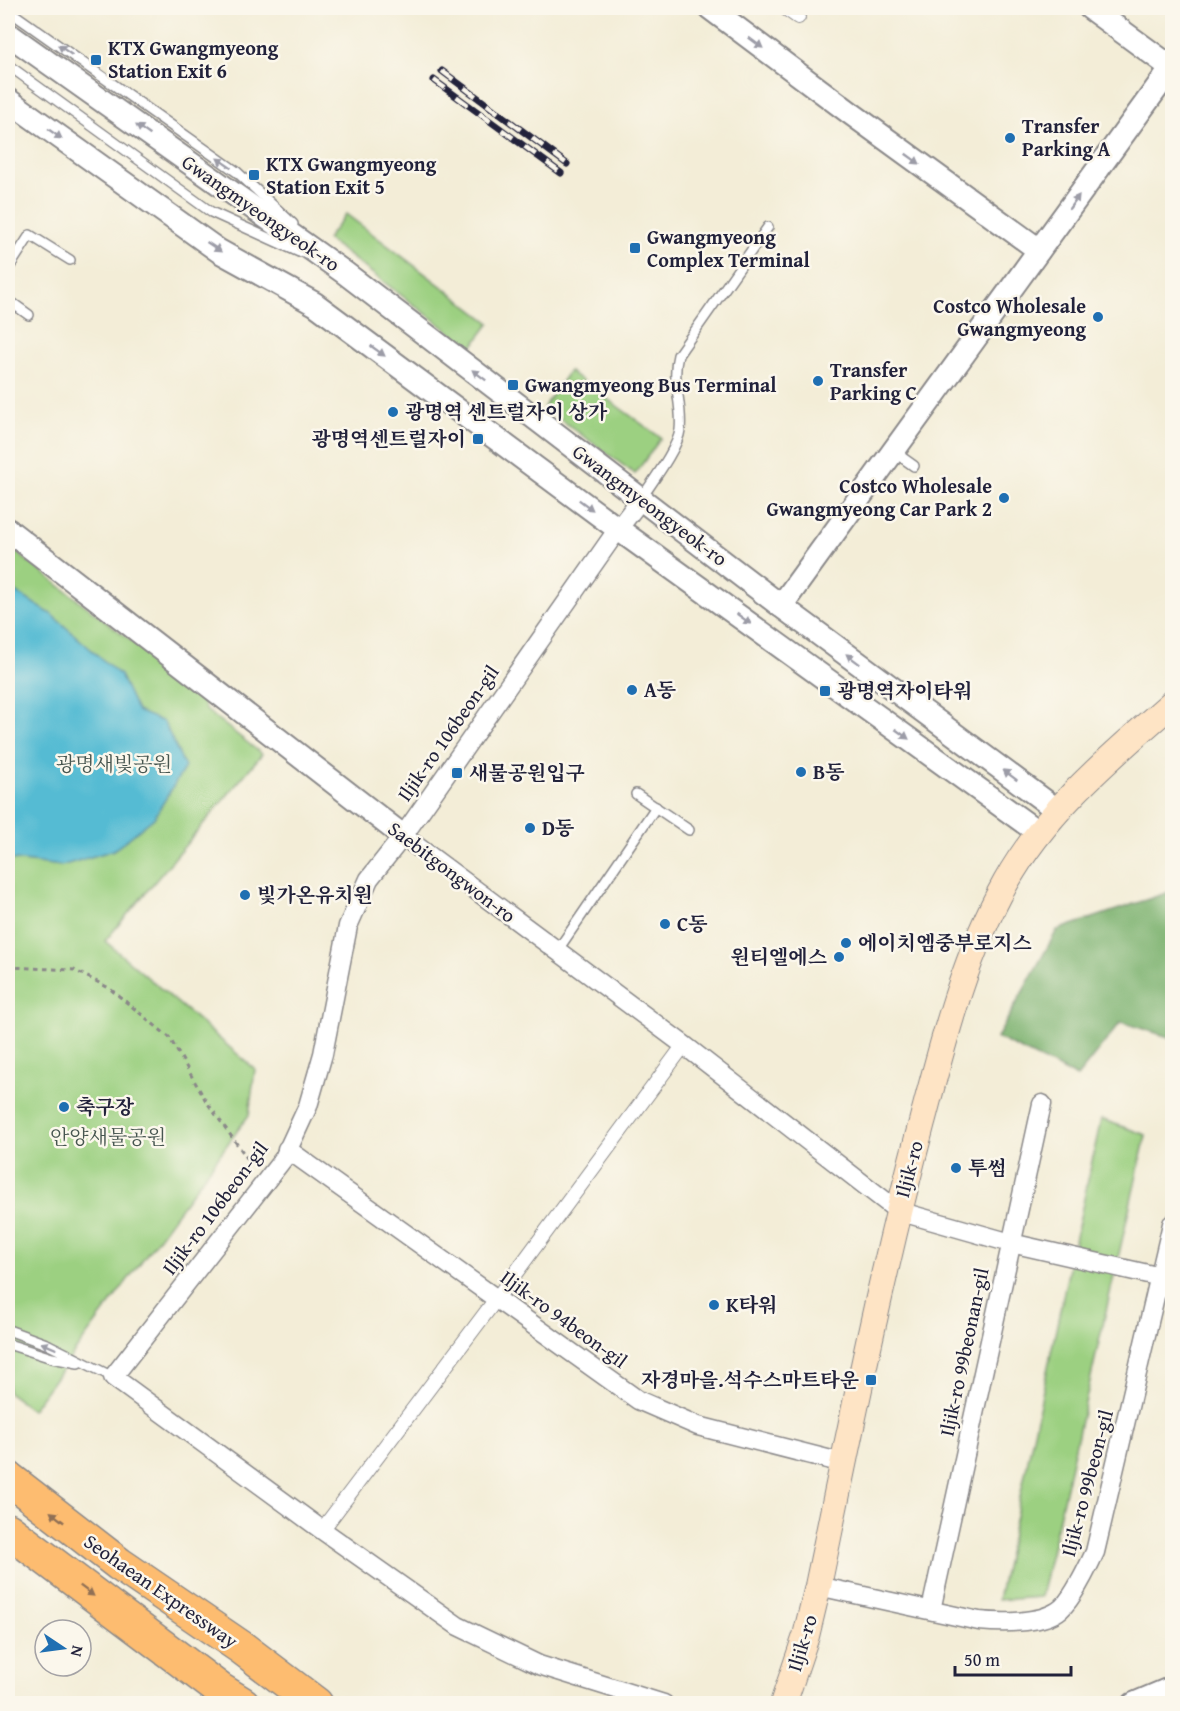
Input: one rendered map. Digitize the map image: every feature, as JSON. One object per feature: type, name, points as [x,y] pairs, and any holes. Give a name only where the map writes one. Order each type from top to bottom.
[{"type":"highway","name":"Seohaean Expressway","points":[[8,1478],[120,1564],[242,1648],[316,1704]]},
{"type":"highway","name":"Seohaean Expressway","points":[[8,1530],[234,1699]]},
{"type":"highway","points":[[242,1648],[342,1704]]},
{"type":"main road","name":"Iljik-ro","points":[[783,1704],[806,1636],[818,1586],[898,1211],[947,1027],[974,946],[1007,880],[1057,810],[1095,772],[1173,703]]},
{"type":"street","points":[[710,8],[1039,250]]},
{"type":"street","points":[[785,8],[798,17]]},
{"type":"street","points":[[781,606],[1172,68],[1090,8]]},
{"type":"street","name":"Gwangmyeongyeok-ro","points":[[8,34],[345,273],[781,606],[1057,810]]},
{"type":"street","name":"Gwangmyeongyeok-ro","points":[[8,102],[219,250],[315,304],[618,529],[1039,833]]},
{"type":"street","name":"Iljik-ro 106beon-gil","points":[[113,1377],[284,1158],[308,1106],[323,1054],[348,926],[369,879],[403,836],[641,499]]},
{"type":"street","name":"Saebitgongwon-ro","points":[[8,531],[403,836],[684,1045],[898,1211]]},
{"type":"street","points":[[322,1530],[684,1045]]},
{"type":"street","name":"Iljik-ro 99beonan-gil","points":[[931,1610],[1042,1104]]},
{"type":"street","name":"Iljik-ro 94beon-gil","points":[[287,1149],[638,1400],[698,1426],[843,1463]]},
{"type":"street","points":[[898,1211],[1011,1243],[1161,1277]]},
{"type":"street","name":"Iljik-ro 99beon-gil","points":[[818,1586],[987,1622],[1003,1623],[1036,1619],[1058,1611],[1082,1580],[1095,1552],[1173,1224]]},
{"type":"street","points":[[113,1377],[458,1626],[539,1665],[664,1704]]},
{"type":"street","points":[[1134,1704],[1173,1688]]},
{"type":"lane","points":[[8,10],[237,172],[345,273]]},
{"type":"lane","points":[[8,66],[211,212],[345,273]]},
{"type":"lane","points":[[641,499],[677,442],[680,431],[680,412],[674,377],[678,355],[768,227]]},
{"type":"lane","points":[[8,270],[30,235],[70,260]]},
{"type":"lane","points":[[8,300],[29,315]]},
{"type":"lane","points":[[893,451],[914,466]]},
{"type":"lane","points":[[636,794],[689,830]]},
{"type":"lane","points":[[557,951],[656,807]]},
{"type":"lane","points":[[8,1330],[49,1345],[113,1377]]},
{"type":"lane","points":[[8,1344],[52,1358],[89,1365]]},
{"type":"path","points":[[8,967],[74,970],[109,988],[169,1037],[206,1101],[247,1158],[273,1171]]},
{"type":"green space","points":[[346,214],[490,323],[471,348],[327,239]]},
{"type":"green space","points":[[569,371],[661,438],[635,474],[544,407]]},
{"type":"green space","points":[[8,546],[198,692],[206,710],[262,754],[105,941],[255,1069],[249,1115],[32,1410],[8,1392]]},
{"type":"green space","points":[[1172,891],[1172,1038],[1121,1022],[1077,1077],[997,1038],[1057,930]]},
{"type":"green space","points":[[1101,1119],[1146,1135],[1041,1597],[998,1600]]},
{"type":"water","points":[[8,587],[51,614],[120,675],[137,711],[164,722],[185,767],[154,818],[114,850],[61,866],[8,859]]},
{"type":"railway","points":[[442,71],[567,164]]},
{"type":"railway","points":[[434,80],[561,173]]},
{"type":"place","name":"KTX Gwangmyeong Station Exit 6","points":[[96,60]]},
{"type":"place","name":"Transfer Parking A","points":[[1010,138]]},
{"type":"place","name":"KTX Gwangmyeong Station Exit 5","points":[[254,175]]},
{"type":"place","name":"Gwangmyeong Complex Terminal","points":[[635,248]]},
{"type":"place","name":"Costco Wholesale Gwangmyeong","points":[[1098,317]]},
{"type":"place","name":"Transfer Parking C","points":[[818,381]]},
{"type":"place","name":"Gwangmyeong Bus Terminal","points":[[513,385]]},
{"type":"place","name":"광명역 센트럴자이 상가","points":[[393,412]]},
{"type":"place","name":"광명역센트럴자이","points":[[478,439]]},
{"type":"place","name":"Costco Wholesale Gwangmyeong Car Park 2","points":[[1004,498]]},
{"type":"place","name":"A동","points":[[632,690]]},
{"type":"place","name":"광명역자이타워","points":[[825,691]]},
{"type":"place","name":"B동","points":[[801,772]]},
{"type":"place","name":"새물공원입구","points":[[457,773]]},
{"type":"place","name":"D동","points":[[530,828]]},
{"type":"place","name":"빛가온유치원","points":[[245,895]]},
{"type":"place","name":"C동","points":[[665,924]]},
{"type":"place","name":"에이치엠중부로지스","points":[[846,943]]},
{"type":"place","name":"원티엘에스","points":[[839,957]]},
{"type":"place","name":"축구장","points":[[64,1107]]},
{"type":"place","name":"투썸","points":[[956,1168]]},
{"type":"place","name":"K타워","points":[[714,1305]]},
{"type":"place","name":"자경마을.석수스마트타운","points":[[871,1380]]},
{"type":"park label","name":"광명새빛공원","points":[[114,764]]},
{"type":"park label","name":"안양새물공원","points":[[108,1137]]}]
